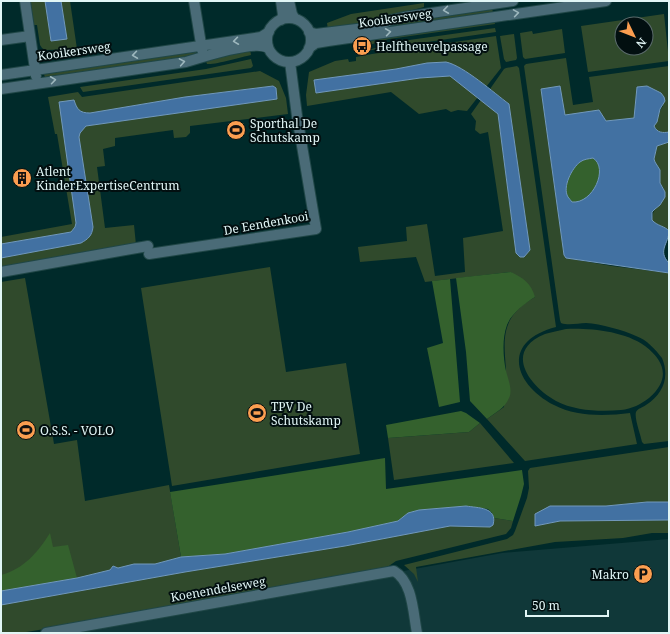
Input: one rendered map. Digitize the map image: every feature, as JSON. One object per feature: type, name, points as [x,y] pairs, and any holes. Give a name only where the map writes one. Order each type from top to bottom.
[{"type":"street","points":[[25,1],[37,83]]},
{"type":"street","points":[[194,1],[203,56]]},
{"type":"street","points":[[281,1],[283,15],[281,20]]},
{"type":"street","points":[[289,1],[292,14],[295,19]]},
{"type":"street","name":"Kooikersweg","points":[[309,32],[316,34],[372,27],[404,16],[513,1]]},
{"type":"street","name":"Kooikersweg","points":[[309,48],[316,43],[328,41],[606,1]]},
{"type":"street","points":[[286,18],[295,19],[305,25],[309,32],[309,48],[303,56],[298,59],[290,62],[280,60],[275,57],[268,48],[267,42],[269,32],[272,26],[281,20],[286,18]]},
{"type":"street","name":"Kooikersweg","points":[[1,75],[201,45],[260,38],[269,32]]},
{"type":"street","name":"Kooikersweg","points":[[1,40],[30,36]]},
{"type":"street","points":[[1,89],[186,62],[213,53],[261,45],[268,48]]},
{"type":"street","name":"De Eendenkooi","points":[[1,272],[149,250],[316,229],[290,62]]},
{"type":"street","name":"Koenendelseweg","points":[[46,633],[394,572],[400,575],[409,588],[416,633]]},
{"type":"shaded area","points":[[669,539],[669,633],[64,633],[502,553]]},
{"type":"green space","points":[[30,1],[45,1],[51,41],[67,38],[61,1],[70,1],[77,49],[45,50],[42,48],[40,45],[37,25],[34,25]]},
{"type":"green space","points":[[424,3],[424,7],[394,15],[379,21],[328,30],[327,23],[351,14]]},
{"type":"green space","points":[[492,6],[493,14],[371,32],[390,22]]},
{"type":"green space","points":[[664,14],[669,61],[588,72],[581,26],[614,21],[614,56],[654,56],[654,16],[650,16]]},
{"type":"green space","points":[[494,20],[495,24],[389,39],[366,46],[366,43],[391,35]]},
{"type":"green space","points":[[495,28],[496,32],[365,51],[395,42]]},
{"type":"green space","points":[[562,29],[565,53],[525,59],[523,57],[520,33],[532,31],[533,34]]},
{"type":"green space","points":[[514,34],[517,58],[516,60],[506,62],[504,59],[500,36]]},
{"type":"green space","points":[[496,36],[501,68],[486,87],[465,71],[427,63],[396,69],[314,80],[316,93],[420,78],[450,76],[478,97],[467,111],[458,110],[451,112],[446,109],[419,114],[391,92],[307,106],[306,95],[309,72],[335,61],[348,59],[349,62],[356,61],[356,57],[372,54]]},
{"type":"green space","points":[[250,49],[251,55],[222,62],[207,64],[205,59]]},
{"type":"green space","points":[[196,51],[194,55],[184,58],[49,78],[45,77],[43,72]]},
{"type":"green space","points":[[566,58],[573,105],[593,102],[589,77],[669,66],[669,132],[663,133],[655,130],[654,126],[663,106],[661,93],[647,86],[637,87],[634,118],[606,121],[599,110],[565,116],[541,89],[564,255],[566,258],[612,266],[669,273],[669,441],[644,444],[642,442],[636,418],[636,412],[657,396],[661,390],[665,378],[662,358],[657,351],[644,340],[625,332],[605,326],[586,323],[564,324],[561,323],[560,320],[524,66],[526,64]]},
{"type":"green space","points":[[251,59],[253,66],[251,68],[83,92],[80,87],[206,69]]},
{"type":"green space","points":[[517,66],[519,68],[556,327],[539,333],[527,342],[521,352],[519,363],[522,374],[529,386],[540,396],[563,409],[591,415],[630,413],[637,444],[525,461],[487,419],[504,407],[506,374],[505,336],[507,327],[516,311],[535,297],[511,272],[425,282],[416,257],[360,262],[358,247],[407,241],[406,227],[427,224],[435,276],[465,272],[463,238],[503,231],[488,132],[480,134],[475,130],[476,121],[471,114],[481,100],[498,114],[516,253],[523,257],[530,250],[509,104],[490,89],[504,69]]},
{"type":"green space","points":[[260,71],[279,81],[286,98],[288,114],[190,126],[190,133],[186,137],[174,138],[173,130],[115,138],[115,146],[103,149],[105,166],[97,167],[105,228],[134,225],[136,245],[1,269],[1,258],[81,243],[92,233],[93,227],[79,137],[80,133],[86,126],[277,99],[276,88],[273,86],[185,97],[90,113],[81,112],[76,108],[75,227],[71,232],[1,244],[1,237],[72,224],[57,134],[55,134],[48,97],[78,92],[82,97]]},
{"type":"green space","points":[[669,142],[669,231],[652,220],[654,211],[660,205],[664,189],[660,183],[660,170],[654,159],[657,146]]},
{"type":"green space","points":[[593,158],[597,162],[599,168],[599,175],[594,190],[585,200],[572,202],[566,193],[567,183],[571,173],[580,162]]},
{"type":"green space","name":"TPV De Schutskamp","points":[[270,267],[286,372],[346,363],[360,454],[172,486],[141,288]]},
{"type":"green space","points":[[511,272],[519,276],[529,285],[535,297],[515,313],[505,330],[504,354],[510,395],[507,402],[487,419],[470,401],[466,352],[456,278]]},
{"type":"green space","name":"O.S.S. - VOLO","points":[[25,278],[54,444],[77,440],[85,501],[169,485],[181,557],[155,564],[134,564],[118,568],[113,566],[110,570],[77,578],[1,591],[1,282]]},
{"type":"green space","points":[[450,279],[460,402],[439,407],[427,348],[443,343],[432,281]]},
{"type":"green space","points":[[566,329],[596,330],[617,334],[637,341],[652,352],[661,365],[663,371],[660,385],[649,398],[629,409],[613,411],[588,410],[571,407],[556,401],[537,387],[525,368],[523,359],[525,350],[532,341],[545,334]]},
{"type":"green space","points":[[461,411],[480,423],[469,432],[388,438],[386,425]]},
{"type":"green space","points":[[480,423],[514,463],[394,480],[388,438],[469,432]]},
{"type":"green space","points":[[669,447],[669,502],[647,502],[606,506],[550,506],[547,524],[559,521],[669,520],[669,533],[652,533],[623,538],[555,542],[416,567],[418,582],[414,574],[404,565],[507,539],[513,535],[527,498],[529,488],[528,471],[530,468]]},
{"type":"green space","points":[[385,458],[386,489],[522,470],[524,484],[513,521],[494,518],[488,509],[466,506],[419,510],[408,513],[398,521],[348,532],[225,554],[181,557],[170,492]]},
{"type":"green space","points":[[494,518],[513,521],[511,528],[506,534],[396,561],[386,568],[162,610],[20,633],[1,633],[1,605],[185,572],[345,546],[450,526],[485,527],[494,521]]},
{"type":"green space","points":[[50,533],[53,547],[68,545],[77,578],[1,591],[1,575],[17,569],[30,559],[41,547]]},
{"type":"water","points":[[45,1],[61,1],[67,39],[51,41]]},
{"type":"water","points":[[446,62],[470,74],[509,104],[530,250],[524,257],[520,257],[516,253],[498,114],[450,76],[420,78],[316,93],[314,80],[396,69],[427,63]]},
{"type":"water","points":[[273,86],[276,88],[277,99],[86,126],[80,133],[79,137],[93,227],[91,235],[88,239],[81,243],[1,258],[1,244],[71,232],[75,227],[76,223],[59,102],[74,100],[79,110],[90,113],[185,97]]},
{"type":"water","points":[[560,86],[565,115],[599,110],[606,121],[634,118],[637,87],[647,86],[661,93],[664,97],[665,101],[660,109],[657,122],[654,126],[660,132],[669,132],[669,142],[657,146],[654,159],[660,170],[660,183],[665,192],[665,197],[660,205],[652,212],[652,220],[669,231],[664,247],[664,255],[669,263],[669,273],[566,258],[564,255],[541,89]],"holes":[[[593,158],[598,163],[599,177],[592,192],[580,201],[572,202],[566,193],[567,183],[571,173],[583,160]]]},
{"type":"water","points":[[647,502],[669,502],[669,520],[560,521],[535,526],[535,514],[550,506],[606,506]]},
{"type":"water","points":[[466,506],[481,508],[490,512],[494,519],[493,525],[490,527],[450,526],[345,546],[185,572],[1,605],[1,591],[77,578],[110,570],[113,566],[118,568],[134,564],[155,564],[181,557],[225,554],[348,532],[398,521],[408,513],[419,510]]},
{"type":"place","name":"Helftheuvelpassage","points":[[362,46]]},
{"type":"place","name":"Sporthal De Schutskamp","points":[[236,130]]},
{"type":"place","name":"Atlent KinderExpertiseCentrum","points":[[22,178]]},
{"type":"place","name":"TPV De Schutskamp","points":[[257,413]]},
{"type":"place","name":"O.S.S. - VOLO","points":[[26,430]]},
{"type":"place","name":"Makro","points":[[643,574]]}]
